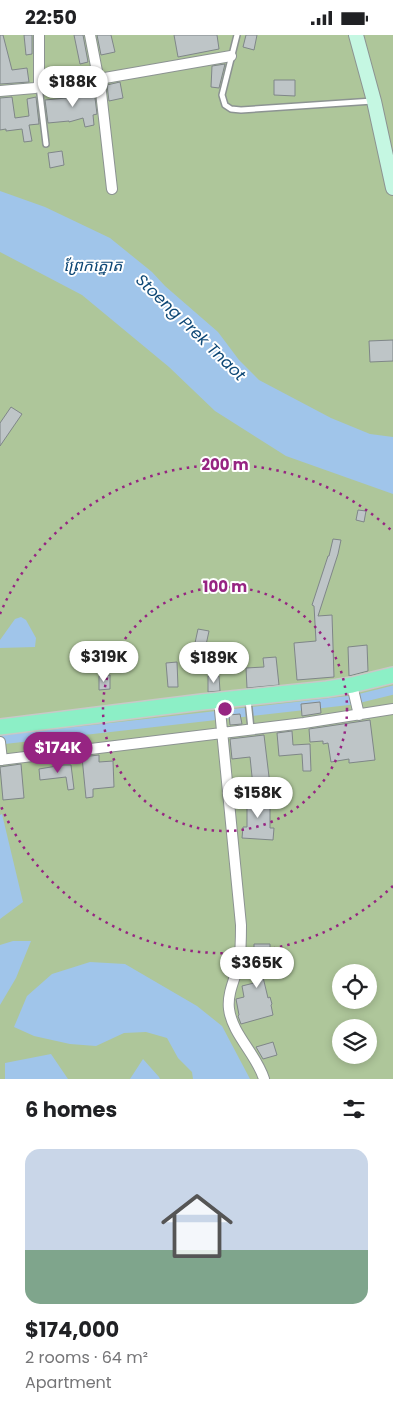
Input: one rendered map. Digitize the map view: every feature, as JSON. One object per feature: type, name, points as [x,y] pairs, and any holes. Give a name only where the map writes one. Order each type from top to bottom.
[{"type":"main road","points":[[0,727],[249,704],[353,690],[393,675]]},
{"type":"street","points":[[0,91],[39,86],[39,35]]},
{"type":"street","points":[[90,35],[99,79],[112,189]]},
{"type":"street","points":[[356,35],[374,101],[393,188]]},
{"type":"street","points":[[99,79],[231,56]]},
{"type":"street","points":[[353,690],[358,711]]},
{"type":"street","points":[[220,707],[242,949],[228,1008],[230,1018],[257,1063],[264,1079]]},
{"type":"street","points":[[0,742],[1,760],[358,711],[393,709]]},
{"type":"lane","points":[[237,35],[222,95],[225,105],[231,109],[374,101]]},
{"type":"lane","points":[[39,86],[46,144]]},
{"type":"lane","points":[[249,704],[251,725]]},
{"type":"green space","points":[[0,35],[393,35],[393,1079],[0,1079]]},
{"type":"water","name":"ព្រែកត្នោត","points":[[0,191],[45,207],[110,238],[152,272],[165,286],[218,332],[239,360],[259,380],[331,418],[370,434],[393,437],[393,494],[286,456],[215,411],[169,367],[82,295],[0,252]]},
{"type":"water","points":[[21,617],[26,620],[36,638],[35,647],[0,648],[0,640],[15,619]]},
{"type":"water","points":[[2,814],[23,902],[0,919],[0,815]]},
{"type":"water","points":[[13,941],[31,941],[16,978],[0,1005],[0,945]]},
{"type":"water","points":[[90,962],[125,964],[197,1006],[222,1026],[250,1079],[193,1079],[192,1072],[178,1058],[167,1038],[146,1032],[124,1033],[96,1046],[70,1044],[34,1036],[14,1027],[27,996],[52,974]]},
{"type":"water","points":[[51,1054],[68,1079],[5,1079],[5,1063]]},
{"type":"water","points":[[143,1059],[159,1077],[160,1079],[130,1079]]},
{"type":"building","points":[[0,35],[3,35],[12,70],[27,68],[29,82],[0,84]]},
{"type":"building","points":[[24,35],[32,35],[32,54],[26,55]]},
{"type":"building","points":[[74,35],[83,35],[88,62],[80,64]]},
{"type":"building","points":[[97,35],[111,35],[115,52],[101,55]]},
{"type":"building","points":[[174,35],[217,35],[219,49],[178,57]]},
{"type":"building","points":[[246,35],[257,35],[254,50],[243,47]]},
{"type":"building","points":[[225,64],[219,88],[211,87],[212,66]]},
{"type":"building","points":[[274,80],[295,80],[295,96],[274,95]]},
{"type":"building","points":[[120,82],[123,98],[109,101],[107,85]]},
{"type":"building","points":[[94,90],[97,114],[93,115],[94,125],[85,127],[83,118],[69,122],[48,123],[45,100],[66,98],[66,93]]},
{"type":"building","points":[[12,97],[15,118],[29,116],[27,99],[36,97],[39,124],[29,125],[32,141],[24,142],[22,129],[0,130],[0,98]]},
{"type":"building","points":[[62,151],[64,165],[50,168],[48,153]]},
{"type":"building","points":[[393,340],[393,361],[370,362],[369,341]]},
{"type":"building","points":[[11,407],[22,414],[0,446],[0,423]]},
{"type":"building","points":[[358,510],[366,511],[364,522],[356,520]]},
{"type":"building","points":[[333,539],[341,540],[318,616],[332,615],[334,677],[297,680],[294,643],[316,641],[314,606],[312,605]]},
{"type":"building","points":[[198,629],[209,631],[206,645],[195,643]]},
{"type":"building","points":[[367,645],[368,671],[349,676],[348,647]]},
{"type":"building","points":[[276,657],[279,685],[247,688],[246,668],[264,667],[263,658]]},
{"type":"building","points":[[177,662],[178,687],[168,687],[166,663]]},
{"type":"building","points":[[110,675],[110,689],[99,690],[99,676]]},
{"type":"building","points":[[208,676],[219,676],[220,691],[208,692]]},
{"type":"building","points":[[320,702],[321,713],[302,716],[301,704]]},
{"type":"building","points":[[240,714],[242,724],[230,725],[229,715]]},
{"type":"building","points":[[370,720],[375,760],[349,763],[349,759],[331,762],[328,743],[323,744],[323,741],[310,742],[309,729]]},
{"type":"building","points":[[292,731],[293,745],[310,744],[311,771],[303,771],[302,754],[279,756],[277,733]]},
{"type":"building","points":[[264,735],[270,785],[253,786],[250,757],[232,759],[230,739]]},
{"type":"building","points":[[99,755],[99,762],[113,761],[114,787],[93,789],[93,797],[86,798],[82,757]]},
{"type":"building","points":[[21,764],[24,798],[3,800],[0,767]]},
{"type":"building","points":[[71,765],[74,789],[68,790],[66,777],[40,780],[39,769]]},
{"type":"building","points":[[270,796],[270,828],[274,828],[273,840],[242,838],[243,827],[247,827],[247,797]]},
{"type":"building","points":[[254,944],[270,944],[270,973],[262,973],[268,998],[270,997],[272,1004],[273,1015],[241,1024],[236,999],[244,997],[242,986],[254,983]]},
{"type":"building","points":[[273,1042],[277,1055],[263,1059],[256,1047]]},
{"type":"waterway","points":[[0,740],[353,700],[393,690]]},
{"type":"water label","name":"Stoeng Prek Tnaot","points":[[191,327]]}]
